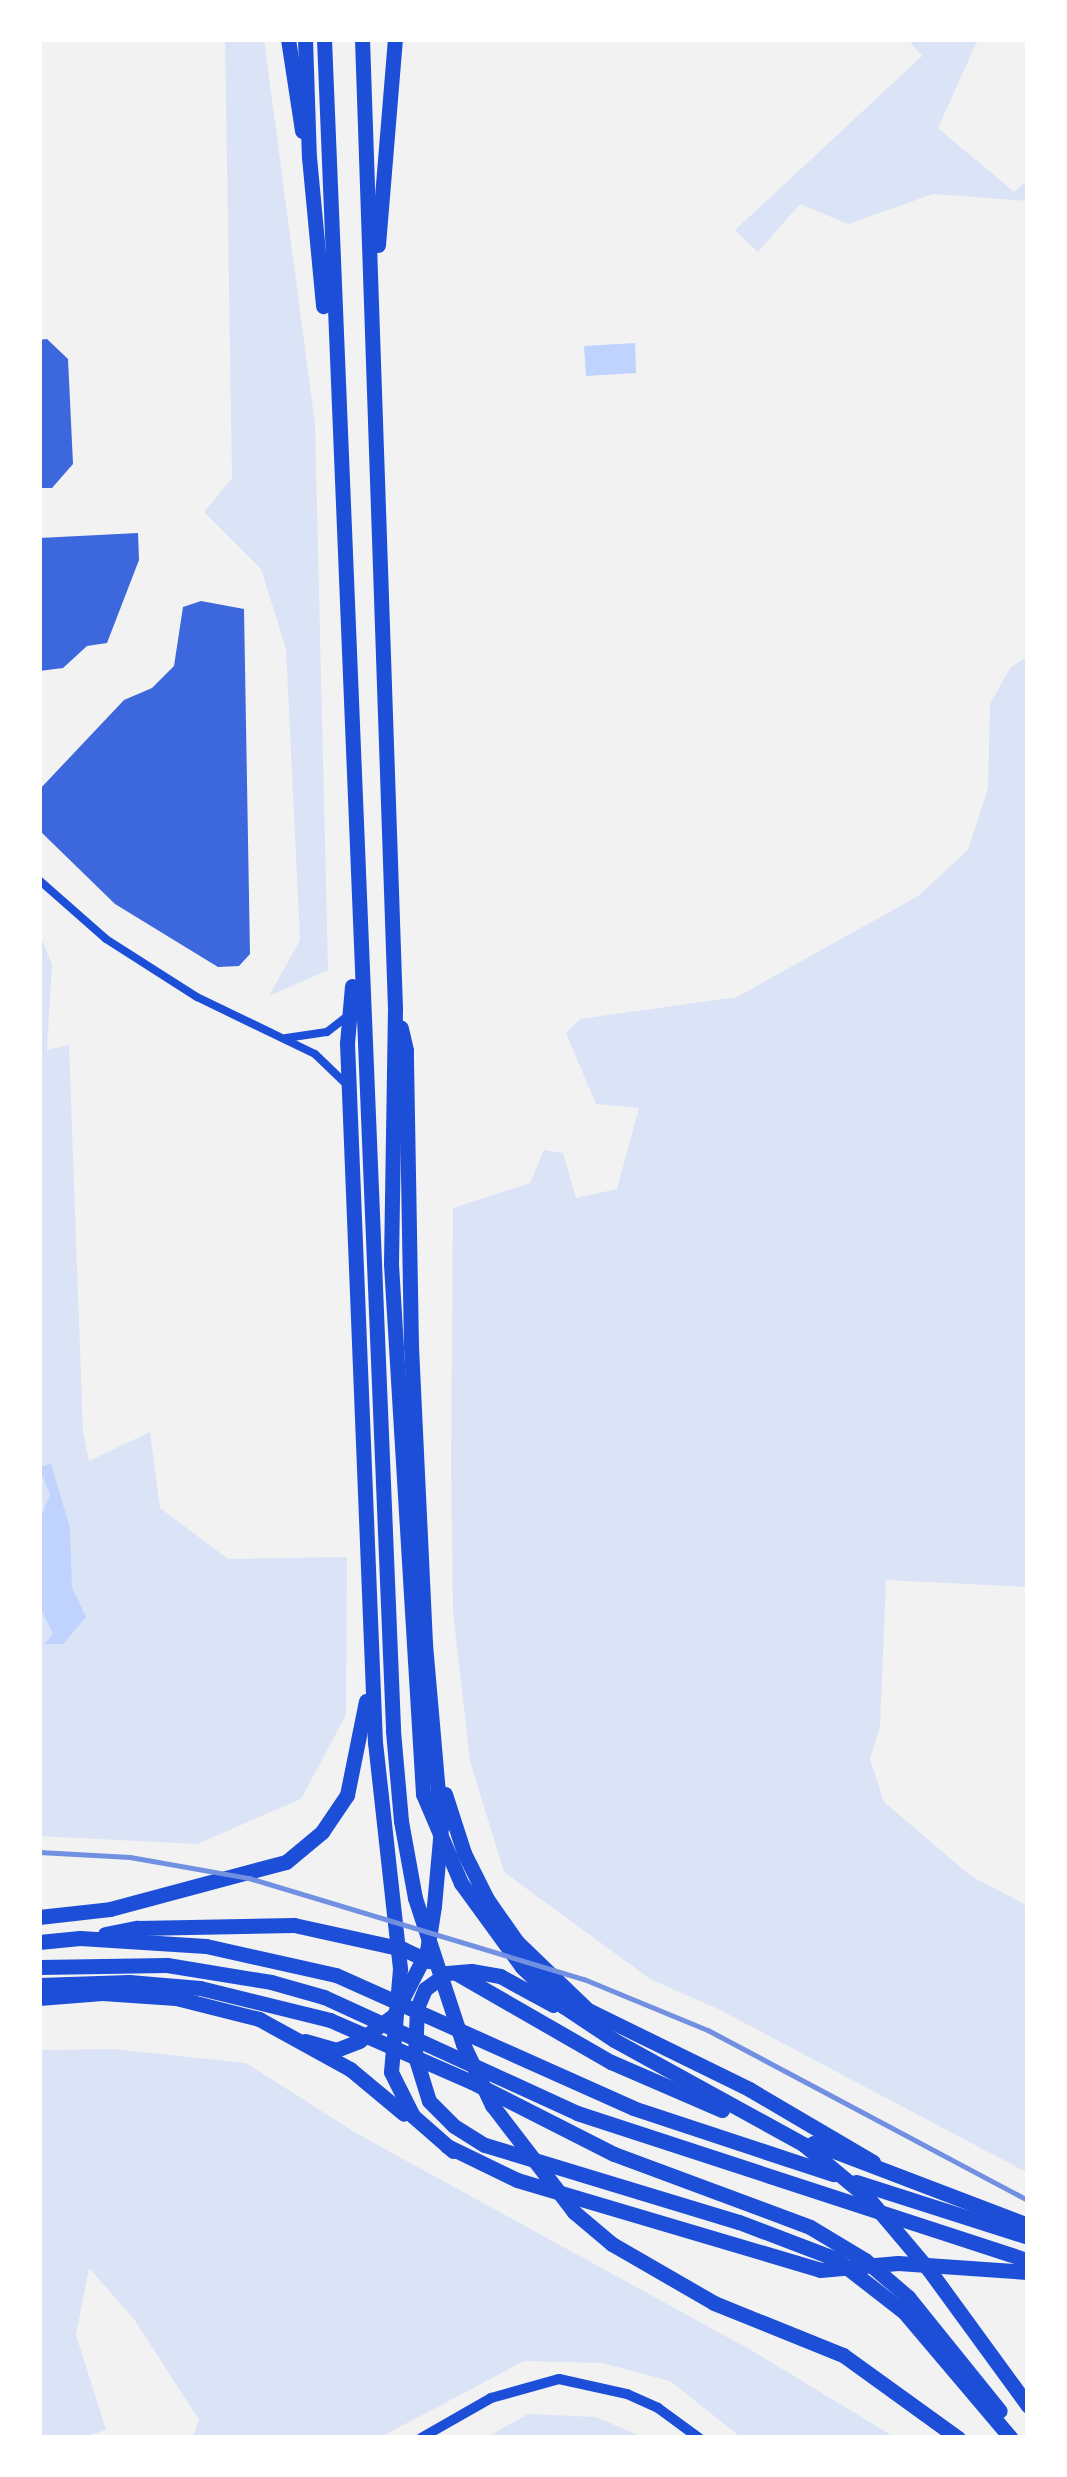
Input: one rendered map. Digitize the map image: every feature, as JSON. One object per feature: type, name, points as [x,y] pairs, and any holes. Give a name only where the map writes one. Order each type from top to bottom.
[{"type":"highway","points":[[288,39],[309,157]]},
{"type":"highway","points":[[305,39],[309,157],[322,301],[333,344]]},
{"type":"highway","points":[[324,39],[372,1261],[401,1821],[415,1898],[442,1985],[492,2104],[574,2212],[612,2244],[714,2303],[843,2355],[958,2438]]},
{"type":"highway","points":[[362,39],[395,1008],[391,1264],[423,1794],[438,1838],[487,1924],[522,1967],[563,2006],[614,2040],[802,2144],[869,2199],[929,2270],[1028,2406]]},
{"type":"highway","points":[[372,314],[395,39]]},
{"type":"highway","points":[[358,952],[349,1014],[350,1090],[372,1670],[382,1822],[400,1969],[391,2072],[401,2100],[453,2150]]},
{"type":"highway","points":[[305,2042],[336,2050],[359,2041],[394,2015],[427,1952],[441,1827],[412,1346],[406,1050],[395,1008]]},
{"type":"highway","points":[[39,1917],[110,1909],[286,1862],[322,1832],[347,1795],[372,1670]]},
{"type":"highway","points":[[436,1766],[474,1876],[517,1942],[555,1981],[601,2019],[749,2089],[895,2176]]},
{"type":"highway","points":[[382,1822],[393,1845],[405,1852],[426,1847],[441,1827]]},
{"type":"highway","points":[[39,1942],[137,1928],[246,1923],[334,1932],[403,1949],[458,1973],[611,2062],[802,2144]]},
{"type":"highway","points":[[80,1938],[206,1946],[335,1975],[633,2108],[1028,2237]]},
{"type":"highway","points":[[39,1967],[167,1965],[271,1982],[325,1997],[623,2130],[1028,2260]]},
{"type":"highway","points":[[1015,2438],[904,2312],[836,2259],[739,2222],[542,2167],[485,2145],[454,2126],[430,2101],[419,2078],[415,2034],[424,1989],[447,1973],[500,1976],[833,2153],[1028,2225]]},
{"type":"highway","points":[[39,1985],[129,1982],[200,1988],[330,2020],[472,2082],[614,2154],[810,2227],[865,2260],[941,2333],[1015,2438]]},
{"type":"highway","points":[[39,1998],[176,1997],[259,2019],[350,2068],[453,2150],[517,2180],[820,2270],[898,2263],[1028,2272]]},
{"type":"street","points":[[39,880],[106,939],[197,997],[329,1065],[350,1090]]},
{"type":"street","points":[[285,1039],[327,1032],[349,1014]]},
{"type":"street","points":[[421,2438],[491,2398],[559,2379],[627,2394],[658,2408],[699,2438]]},
{"type":"shaded area","points":[[225,39],[264,39],[315,424],[328,970],[269,996],[300,940],[286,649],[261,569],[204,512],[232,478]]},
{"type":"shaded area","points":[[908,39],[978,39],[938,128],[1014,192],[1028,179],[1028,201],[933,194],[848,224],[800,204],[758,252],[735,230],[922,56]]},
{"type":"shaded area","points":[[1028,656],[1028,1587],[886,1580],[880,1727],[870,1759],[884,1802],[971,1876],[1028,1906],[1028,2173],[718,2009],[650,1979],[504,1872],[470,1761],[453,1612],[451,1466],[453,1208],[530,1183],[544,1150],[563,1153],[576,1198],[617,1189],[639,1108],[596,1104],[566,1033],[580,1019],[737,997],[918,896],[968,850],[988,788],[990,704],[1010,668]]},
{"type":"shaded area","points":[[39,932],[52,965],[47,1050],[69,1045],[83,1431],[89,1461],[150,1432],[160,1508],[228,1559],[347,1557],[346,1715],[301,1799],[197,1844],[39,1836]]},
{"type":"shaded area","points":[[113,2049],[246,2063],[356,2133],[749,2349],[896,2438],[742,2438],[670,2381],[602,2363],[524,2361],[379,2438],[192,2438],[199,2420],[134,2319],[89,2268],[76,2335],[106,2430],[82,2438],[39,2438],[39,2050]]},
{"type":"shaded area","points":[[528,2414],[596,2417],[645,2438],[485,2438]]},
{"type":"water","points":[[635,343],[636,373],[586,376],[584,346]]},
{"type":"water","points":[[51,1464],[70,1528],[72,1587],[86,1617],[63,1644],[44,1644],[53,1634],[39,1605],[39,1521],[50,1495],[39,1467]]},
{"type":"building","points":[[47,339],[68,359],[73,464],[52,488],[39,488],[39,340]]},
{"type":"building","points":[[138,533],[139,560],[107,643],[87,646],[63,668],[39,671],[39,538]]},
{"type":"building","points":[[201,601],[244,609],[250,954],[239,966],[218,967],[115,904],[39,830],[39,790],[124,700],[152,688],[174,666],[183,607]]},
{"type":"railway","points":[[39,1852],[130,1857],[249,1878],[584,1979],[708,2030],[1028,2200]]}]
